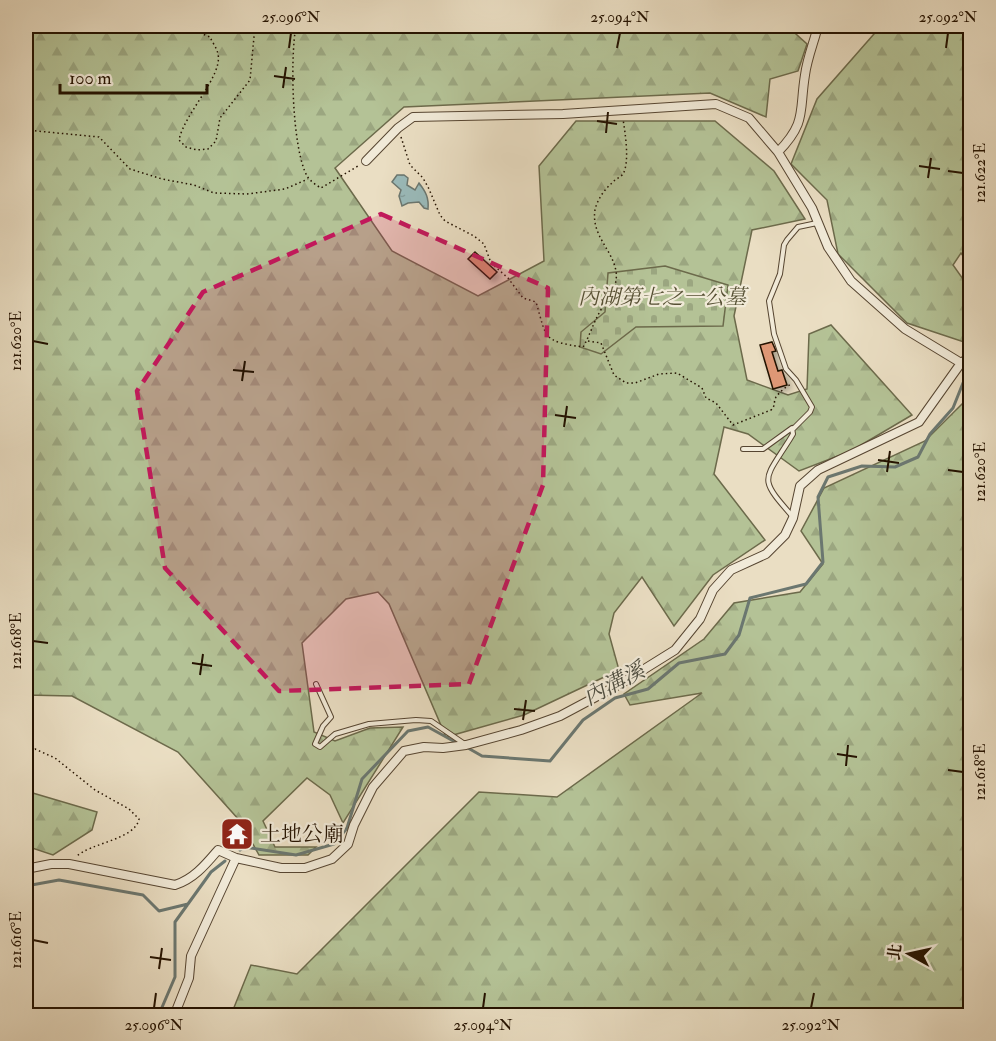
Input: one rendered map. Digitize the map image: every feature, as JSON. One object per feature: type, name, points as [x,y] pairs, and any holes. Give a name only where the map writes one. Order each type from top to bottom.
[{"type":"street","points":[[778,152],[790,141],[801,118],[805,75],[818,26]]},
{"type":"street","points":[[366,161],[398,128],[413,117],[563,114],[716,104],[749,118],[778,152],[812,208],[828,247],[851,280],[904,329],[961,363]]},
{"type":"street","points":[[26,868],[69,864],[176,885],[200,871],[219,850],[236,858],[281,868],[305,868],[332,859],[348,844],[354,825],[373,787],[404,751],[424,747],[443,748],[466,745],[521,730],[560,716],[622,683],[675,650],[700,619],[713,590],[731,570],[766,554],[786,535],[793,518],[800,486],[818,470],[919,422],[961,363],[970,357]]},
{"type":"street","points":[[174,1016],[189,978],[191,957],[236,858]]},
{"type":"lane","points":[[793,518],[772,494],[767,483],[769,472],[790,439],[793,429],[812,407],[796,380],[786,369],[774,334],[769,301],[780,274],[784,245],[787,240],[798,227],[817,223]]},
{"type":"lane","points":[[743,449],[763,449],[790,428],[793,429]]},
{"type":"lane","points":[[316,684],[331,717],[323,726],[315,744],[320,747],[335,734],[369,724],[416,720],[431,721],[466,745]]},
{"type":"path","points":[[183,26],[210,36],[219,55],[216,73],[181,129],[179,140],[186,147],[197,150],[208,148],[216,141],[220,118],[250,80],[255,26]]},
{"type":"path","points":[[296,26],[292,46],[295,125],[308,178],[321,188],[366,161]]},
{"type":"path","points":[[398,128],[410,165],[423,178],[440,215],[451,225],[474,236],[484,244],[491,263],[508,278],[523,298],[536,302],[546,335],[558,343],[583,346],[613,291],[616,280],[616,269],[599,237],[595,209],[600,196],[612,182],[622,175],[626,164],[625,131],[621,110]]},
{"type":"path","points":[[26,130],[99,137],[130,169],[162,179],[194,185],[214,193],[247,194],[285,189],[308,178]]},
{"type":"path","points":[[587,341],[601,343],[614,375],[626,382],[635,383],[659,374],[677,373],[702,388],[706,398],[716,403],[733,425],[771,410],[778,396],[786,386],[791,385]]},
{"type":"path","points":[[26,751],[35,749],[55,758],[96,790],[129,809],[139,819],[135,827],[107,843],[79,853],[69,864]]},
{"type":"path","points":[[924,1016],[941,1011],[955,1014],[970,1005]]},
{"type":"path","points":[[807,1016],[832,1016]]},
{"type":"highlighted area","points":[[381,214],[548,288],[543,485],[469,684],[279,691],[165,568],[137,391],[203,292]]},
{"type":"green space","points":[[26,26],[787,26],[807,44],[798,71],[770,79],[766,117],[710,93],[404,107],[335,168],[392,251],[478,296],[544,261],[539,166],[576,121],[715,121],[774,171],[805,219],[752,230],[734,316],[747,380],[788,395],[807,389],[809,334],[831,325],[912,415],[851,451],[799,471],[748,434],[724,427],[714,474],[765,540],[713,575],[674,626],[642,577],[614,613],[609,634],[619,670],[524,715],[446,737],[389,604],[378,592],[346,599],[302,643],[314,732],[335,741],[370,728],[403,727],[343,823],[330,795],[307,778],[263,821],[275,847],[316,847],[308,855],[259,855],[240,821],[178,752],[72,696],[26,695]]},
{"type":"green space","points":[[881,26],[970,26],[970,266],[961,253],[953,265],[970,289],[970,344],[907,323],[838,254],[827,200],[791,164],[817,99]]},
{"type":"green space","name":"內湖第七之一公墓","points":[[665,266],[728,285],[723,326],[636,327],[601,354],[580,347],[581,332],[605,312],[608,273]]},
{"type":"green space","points":[[970,396],[970,1015],[231,1015],[251,965],[297,974],[479,792],[557,797],[702,693],[630,705],[624,694],[704,639],[734,603],[800,592],[823,564],[801,531],[824,488],[925,441]]},
{"type":"green space","points":[[26,791],[97,812],[92,830],[53,855],[26,846]]},
{"type":"water","points":[[397,175],[404,175],[408,178],[407,185],[415,190],[419,183],[424,189],[428,209],[419,202],[402,206],[399,196],[401,190],[392,182]]},
{"type":"building","points":[[475,252],[497,272],[490,279],[468,259]]},
{"type":"building","points":[[772,342],[776,351],[772,352],[778,371],[782,370],[787,385],[773,389],[760,345]]},
{"type":"building","name":"土地公廟","points":[[234,824],[247,830],[240,845],[227,839]]},
{"type":"waterway","name":"內溝溪","points":[[468,748],[482,756],[550,761],[583,720],[615,698],[648,689],[679,663],[725,654],[739,635],[750,598],[806,584],[823,562],[818,497],[828,477],[862,466],[895,467],[918,457],[930,434],[953,408],[963,383],[970,375]]},
{"type":"waterway","name":"內溝溪","points":[[240,850],[244,847],[296,855],[334,844],[347,828],[362,779],[408,731],[428,727],[457,743]]},
{"type":"waterway","name":"內溝溪","points":[[156,1016],[160,1012],[175,977],[175,922],[211,872],[225,861]]},
{"type":"waterway","points":[[26,886],[59,880],[143,895],[159,911],[188,904]]},
{"type":"place","name":"土地公廟","points":[[237,834]]}]
